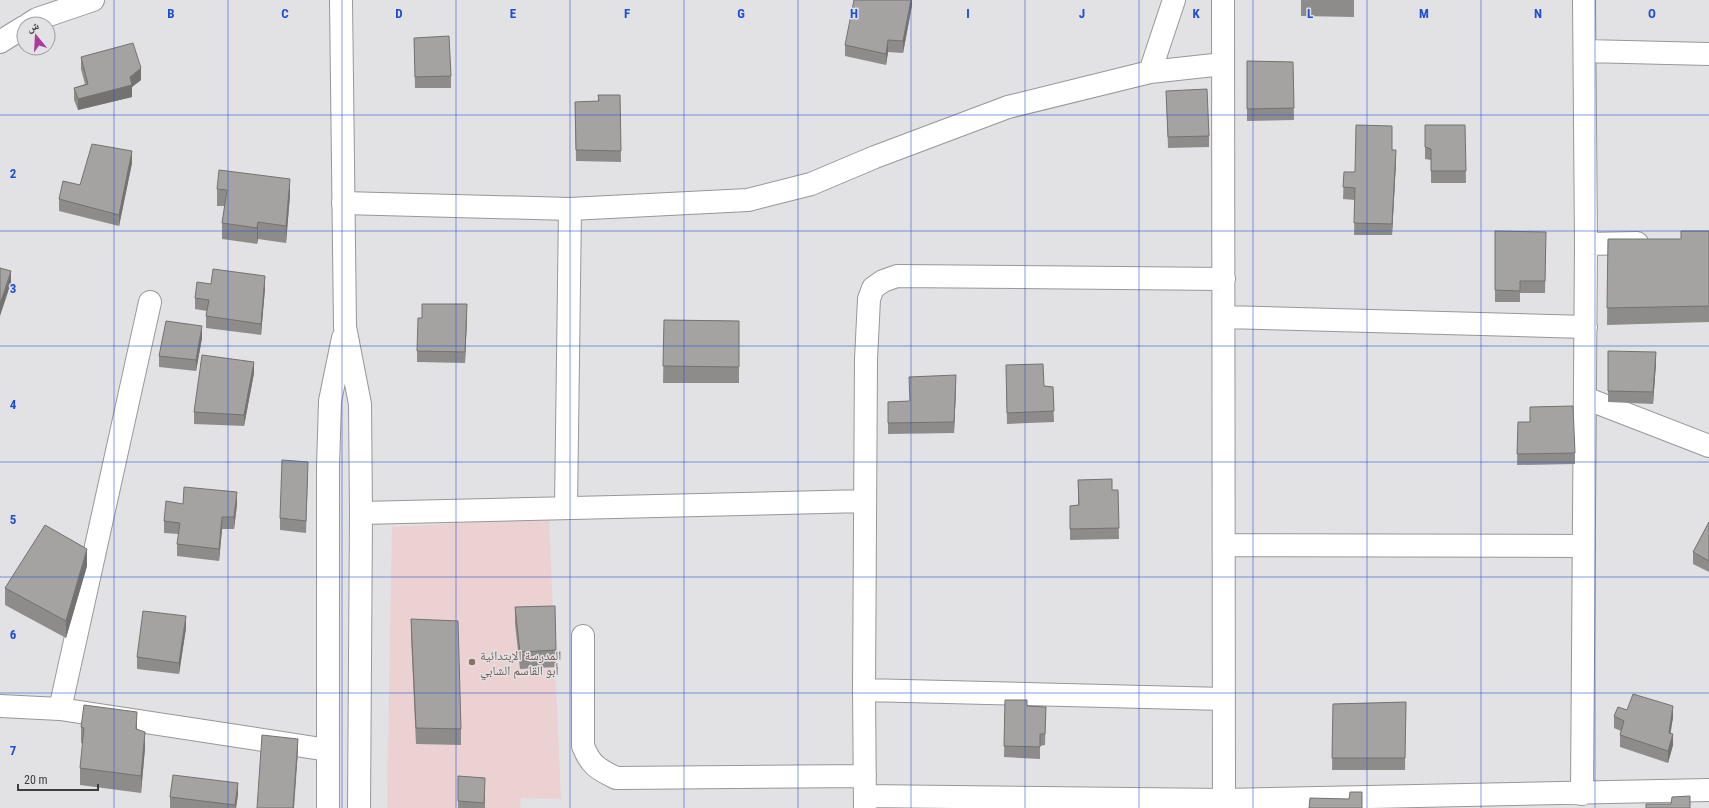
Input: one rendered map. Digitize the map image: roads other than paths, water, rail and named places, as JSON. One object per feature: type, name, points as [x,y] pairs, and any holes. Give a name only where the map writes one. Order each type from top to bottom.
[{"type":"street","points":[[47,16],[94,0]]},
{"type":"street","points":[[341,0],[345,328],[360,404],[361,514],[359,808]]},
{"type":"street","points":[[1150,72],[1174,0]]},
{"type":"street","points":[[1223,0],[1224,804]]},
{"type":"street","points":[[1582,794],[1586,327],[1586,50],[1584,0]]},
{"type":"street","points":[[0,42],[16,32]]},
{"type":"street","points":[[1586,50],[1709,54]]},
{"type":"street","points":[[344,203],[570,209],[748,200],[811,184],[875,157],[1008,107],[1150,72],[1223,64]]},
{"type":"street","points":[[566,508],[570,209]]},
{"type":"street","points":[[1586,244],[1655,243]]},
{"type":"street","points":[[865,793],[864,690],[866,359],[868,299],[873,288],[883,281],[896,276],[1224,279]]},
{"type":"street","points":[[60,709],[150,302]]},
{"type":"street","points":[[1224,317],[1586,327]]},
{"type":"street","points":[[328,808],[328,467],[330,401],[345,328]]},
{"type":"street","points":[[1585,398],[1709,446]]},
{"type":"street","points":[[361,514],[865,501]]},
{"type":"street","points":[[1224,545],[1584,546]]},
{"type":"street","points":[[583,636],[583,746],[588,760],[597,769],[616,778],[1044,803],[1224,804],[1709,790]]},
{"type":"street","points":[[864,690],[1224,699]]},
{"type":"street","points":[[0,706],[60,709],[328,750]]},
{"type":"place","name":"المدرسة الإبتدائية أبو القاسم الشابي","points":[[472,662]]}]
